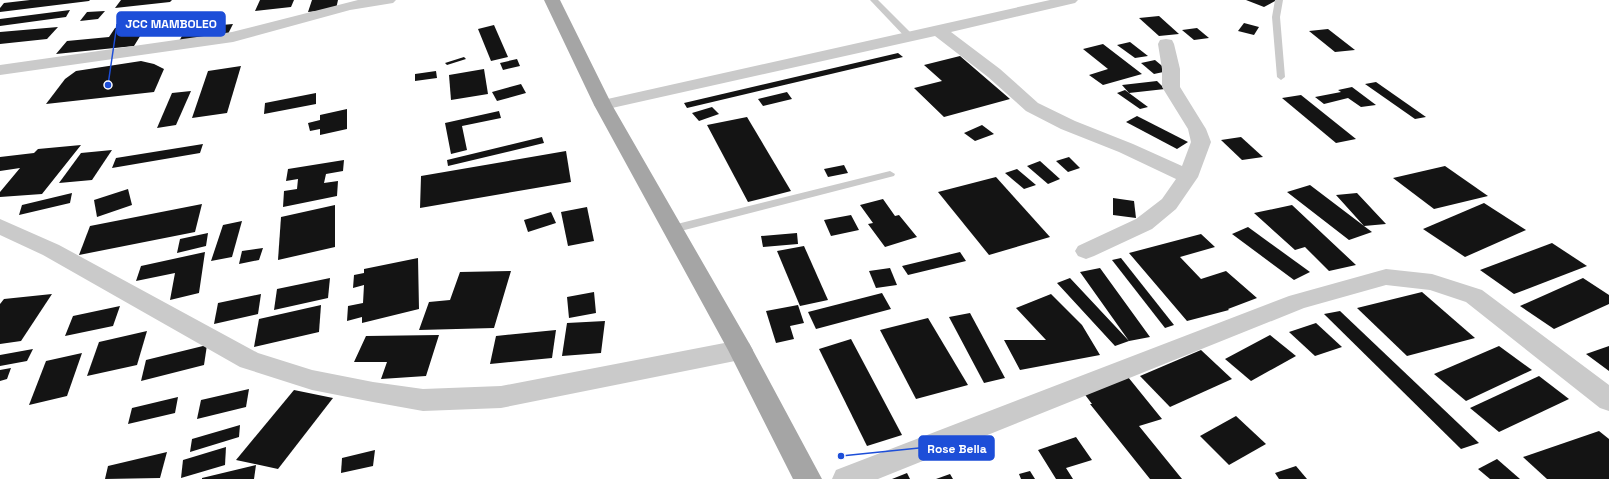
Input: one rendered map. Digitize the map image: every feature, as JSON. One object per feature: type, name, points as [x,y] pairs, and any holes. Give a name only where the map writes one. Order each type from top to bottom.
[{"type":"main road","points":[[552,0],[603,105],[740,350],[808,479]]},
{"type":"street","points":[[0,70],[233,37],[349,6],[388,0]]},
{"type":"street","points":[[603,105],[1070,0]]},
{"type":"street","points":[[939,30],[989,69],[1032,107],[1068,125],[1126,148],[1188,177]]},
{"type":"street","points":[[1086,251],[1144,224],[1169,204],[1188,177],[1201,142],[1197,129],[1172,87],[1171,69],[1166,44]]},
{"type":"street","points":[[0,226],[51,250],[250,360],[312,380],[373,392],[423,400],[501,397],[740,350]]},
{"type":"street","points":[[846,479],[1297,302],[1386,277],[1432,282],[1474,296],[1609,400]]},
{"type":"lane","points":[[874,0],[910,37]]},
{"type":"lane","points":[[1279,0],[1276,17],[1281,76]]},
{"type":"lane","points":[[673,229],[890,174]]},
{"type":"building","points":[[30,0],[90,0],[0,12],[0,8],[4,3]]},
{"type":"building","points":[[121,0],[172,0],[170,2],[115,8]]},
{"type":"building","points":[[260,0],[294,0],[291,7],[255,11]]},
{"type":"building","points":[[312,0],[338,0],[336,9],[308,12]]},
{"type":"building","points":[[1246,0],[1277,0],[1264,7]]},
{"type":"building","points":[[70,10],[66,17],[0,26],[0,19]]},
{"type":"building","points":[[105,11],[98,19],[80,21],[87,12]]},
{"type":"building","points":[[1159,16],[1179,34],[1159,36],[1139,18]]},
{"type":"building","points":[[1244,23],[1259,27],[1254,35],[1238,31]]},
{"type":"building","points":[[233,24],[227,36],[179,41],[187,28]]},
{"type":"building","points":[[141,25],[136,34],[142,33],[134,46],[56,54],[67,41],[109,37],[115,28]]},
{"type":"building","points":[[494,25],[508,57],[491,61],[478,29]]},
{"type":"building","points":[[58,27],[47,39],[0,44],[0,32]]},
{"type":"building","points":[[1197,28],[1209,38],[1194,40],[1182,30]]},
{"type":"building","points":[[1328,29],[1355,50],[1335,52],[1309,31]]},
{"type":"building","points":[[1130,42],[1148,56],[1135,58],[1117,45]]},
{"type":"building","points":[[1103,44],[1142,74],[1103,85],[1089,75],[1108,69],[1083,49]]},
{"type":"building","points":[[898,53],[903,57],[687,108],[684,103]]},
{"type":"building","points":[[960,56],[1010,99],[944,117],[914,88],[942,81],[924,65]]},
{"type":"building","points":[[464,57],[466,59],[447,65],[445,63]]},
{"type":"building","points":[[517,59],[520,66],[503,70],[500,63]]},
{"type":"building","points":[[1155,60],[1168,71],[1154,74],[1141,63]]},
{"type":"building","points":[[141,61],[154,64],[164,69],[154,92],[46,104],[65,79],[76,71]]},
{"type":"building","points":[[241,66],[227,113],[192,118],[208,71]]},
{"type":"building","points":[[484,69],[488,94],[451,100],[449,75]]},
{"type":"building","points":[[436,71],[437,78],[415,81],[415,74]]},
{"type":"building","points":[[1157,81],[1165,89],[1129,93],[1122,85]]},
{"type":"building","points":[[1376,82],[1426,117],[1415,119],[1365,84]]},
{"type":"building","points":[[521,84],[526,93],[497,101],[492,92]]},
{"type":"building","points":[[1352,87],[1376,105],[1361,107],[1348,98],[1324,104],[1315,97],[1341,92],[1338,90]]},
{"type":"building","points":[[1125,90],[1148,107],[1140,109],[1117,93]]},
{"type":"building","points":[[191,91],[176,125],[157,128],[172,93]]},
{"type":"building","points":[[787,92],[792,99],[763,106],[758,99]]},
{"type":"building","points":[[316,93],[316,104],[264,114],[265,103]]},
{"type":"building","points":[[1301,95],[1356,139],[1336,143],[1282,98]]},
{"type":"building","points":[[712,107],[719,114],[699,121],[692,113]]},
{"type":"building","points":[[347,109],[347,129],[320,135],[320,129],[310,131],[308,123],[320,120],[320,115]]},
{"type":"building","points":[[499,111],[501,118],[462,126],[467,150],[451,154],[445,123]]},
{"type":"building","points":[[1137,116],[1188,142],[1177,149],[1126,122]]},
{"type":"building","points":[[747,117],[791,191],[748,202],[707,125]]},
{"type":"building","points":[[982,125],[994,134],[975,141],[964,133]]},
{"type":"building","points":[[542,137],[544,143],[448,166],[447,160]]},
{"type":"building","points":[[1241,137],[1263,157],[1242,160],[1221,140]]},
{"type":"building","points":[[203,144],[200,153],[112,168],[116,158]]},
{"type":"building","points":[[81,145],[42,194],[0,197],[0,192],[20,168],[0,171],[0,157],[34,153],[38,149]]},
{"type":"building","points":[[112,150],[92,180],[59,183],[81,153]]},
{"type":"building","points":[[566,151],[571,182],[420,208],[421,176]]},
{"type":"building","points":[[1069,157],[1080,168],[1068,172],[1056,161]]},
{"type":"building","points":[[344,160],[343,171],[326,174],[324,183],[338,181],[337,196],[283,207],[284,191],[297,189],[298,179],[286,181],[288,169]]},
{"type":"building","points":[[1040,161],[1060,179],[1048,184],[1027,166]]},
{"type":"building","points":[[844,165],[848,173],[828,177],[824,169]]},
{"type":"building","points":[[1445,166],[1488,196],[1434,209],[1393,178]]},
{"type":"building","points":[[1017,169],[1036,185],[1024,189],[1005,173]]},
{"type":"building","points":[[996,177],[1050,237],[989,255],[938,192]]},
{"type":"building","points":[[1310,185],[1372,232],[1349,240],[1287,192]]},
{"type":"building","points":[[128,189],[132,205],[97,217],[94,200]]},
{"type":"building","points":[[72,193],[70,203],[19,215],[22,205]]},
{"type":"building","points":[[1357,193],[1386,224],[1364,226],[1336,195]]},
{"type":"building","points":[[1113,198],[1134,201],[1136,218],[1113,215]]},
{"type":"building","points":[[883,199],[895,216],[899,215],[917,237],[885,247],[868,224],[873,223],[860,205]]},
{"type":"building","points":[[1484,203],[1526,230],[1465,257],[1423,229]]},
{"type":"building","points":[[202,204],[195,232],[79,255],[90,226]]},
{"type":"building","points":[[335,205],[335,247],[278,260],[281,217]]},
{"type":"building","points":[[1292,205],[1356,265],[1329,271],[1305,247],[1295,250],[1254,213]]},
{"type":"building","points":[[587,207],[594,241],[568,246],[561,212]]},
{"type":"building","points":[[551,212],[556,223],[528,232],[524,220]]},
{"type":"building","points":[[851,215],[859,230],[831,236],[824,220]]},
{"type":"building","points":[[242,221],[232,257],[211,261],[223,225]]},
{"type":"building","points":[[1248,227],[1310,272],[1294,280],[1232,234]]},
{"type":"building","points":[[208,233],[206,246],[177,253],[180,239]]},
{"type":"building","points":[[797,233],[798,244],[763,247],[761,236]]},
{"type":"building","points":[[1201,234],[1215,247],[1180,257],[1201,279],[1226,271],[1257,298],[1228,309],[1229,310],[1187,321],[1129,253]]},
{"type":"building","points":[[1552,243],[1587,266],[1514,294],[1480,270]]},
{"type":"building","points":[[804,246],[828,300],[800,306],[777,251]]},
{"type":"building","points":[[263,248],[259,260],[239,264],[242,251]]},
{"type":"building","points":[[205,252],[199,293],[170,300],[175,273],[136,281],[141,266]]},
{"type":"building","points":[[960,252],[966,261],[908,275],[902,266]]},
{"type":"building","points":[[418,258],[419,309],[362,323],[362,317],[347,321],[348,306],[363,303],[364,285],[353,288],[354,275],[364,273],[364,269]]},
{"type":"building","points":[[1121,258],[1174,325],[1165,328],[1112,260]]},
{"type":"building","points":[[890,268],[897,285],[876,288],[869,271]]},
{"type":"building","points":[[1100,268],[1150,337],[1129,341],[1080,272]]},
{"type":"building","points":[[511,271],[494,328],[419,330],[429,302],[450,300],[460,272]]},
{"type":"building","points":[[330,278],[328,298],[274,310],[277,289]]},
{"type":"building","points":[[1070,278],[1129,341],[1115,346],[1057,283]]},
{"type":"building","points":[[1583,278],[1609,295],[1609,304],[1554,329],[1520,306]]},
{"type":"building","points":[[594,292],[596,313],[569,318],[567,297]]},
{"type":"building","points":[[1422,292],[1475,338],[1407,356],[1357,308]]},
{"type":"building","points":[[882,293],[891,309],[816,329],[808,312]]},
{"type":"building","points":[[52,294],[21,341],[0,344],[0,304],[4,299]]},
{"type":"building","points":[[261,294],[258,314],[214,324],[218,303]]},
{"type":"building","points":[[1051,294],[1082,325],[1100,355],[1020,370],[1004,340],[1046,340],[1016,308]]},
{"type":"building","points":[[321,305],[319,332],[254,347],[259,319]]},
{"type":"building","points":[[798,305],[804,323],[790,326],[794,339],[776,343],[766,311]]},
{"type":"building","points":[[120,306],[113,326],[65,336],[73,316]]},
{"type":"building","points":[[1340,311],[1479,443],[1461,449],[1324,314]]},
{"type":"building","points":[[970,313],[1005,378],[984,383],[949,317]]},
{"type":"building","points":[[928,318],[968,385],[916,399],[880,330]]},
{"type":"building","points":[[605,321],[601,353],[562,356],[567,323]]},
{"type":"building","points":[[1316,323],[1342,347],[1315,356],[1289,332]]},
{"type":"building","points":[[556,330],[552,358],[490,364],[496,336]]},
{"type":"building","points":[[147,331],[137,365],[87,376],[99,342]]},
{"type":"building","points":[[439,335],[426,376],[381,379],[387,362],[354,362],[366,336]]},
{"type":"building","points":[[1270,335],[1296,356],[1251,381],[1225,359]]},
{"type":"building","points":[[851,339],[902,435],[867,446],[819,349]]},
{"type":"building","points":[[207,345],[204,365],[141,381],[146,360]]},
{"type":"building","points":[[1499,346],[1532,370],[1466,401],[1434,374]]},
{"type":"building","points":[[1609,346],[1609,371],[1586,354]]},
{"type":"building","points":[[33,349],[27,361],[0,366],[0,355]]},
{"type":"building","points":[[1201,350],[1232,379],[1170,407],[1140,376]]},
{"type":"building","points":[[82,353],[67,396],[29,405],[46,361]]},
{"type":"building","points":[[11,368],[7,379],[0,381],[0,370]]},
{"type":"building","points":[[1539,376],[1569,399],[1499,432],[1470,408]]},
{"type":"building","points":[[1128,377],[1162,419],[1139,426],[1182,479],[1150,479],[1090,404],[1092,404],[1083,392]]},
{"type":"building","points":[[249,389],[246,407],[197,419],[201,400]]},
{"type":"building","points":[[294,390],[333,398],[278,469],[236,460]]},
{"type":"building","points":[[178,397],[175,413],[128,424],[132,408]]},
{"type":"building","points":[[1236,416],[1266,444],[1229,465],[1200,436]]},
{"type":"building","points":[[240,425],[239,437],[190,452],[192,439]]},
{"type":"building","points":[[1599,431],[1609,439],[1609,479],[1547,479],[1523,457]]},
{"type":"building","points":[[1076,437],[1092,460],[1066,468],[1073,479],[1056,479],[1038,450]]},
{"type":"building","points":[[226,447],[225,465],[181,478],[183,460]]},
{"type":"building","points":[[375,450],[373,466],[341,473],[342,458]]},
{"type":"building","points":[[167,452],[160,478],[105,479],[108,466]]},
{"type":"building","points":[[1497,459],[1520,479],[1490,479],[1478,469]]},
{"type":"building","points":[[256,465],[254,479],[202,479],[202,478]]},
{"type":"building","points":[[1296,466],[1307,479],[1279,479],[1275,473]]},
{"type":"building","points":[[1030,471],[1035,479],[1021,479],[1019,474]]},
{"type":"building","points":[[907,473],[910,479],[892,479]]},
{"type":"building","points":[[950,474],[953,479],[936,479]]},
{"type":"place","name":"JCC MAMBOLEO","points":[[108,85]]},
{"type":"place","name":"Rose Bella","points":[[841,456]]}]
